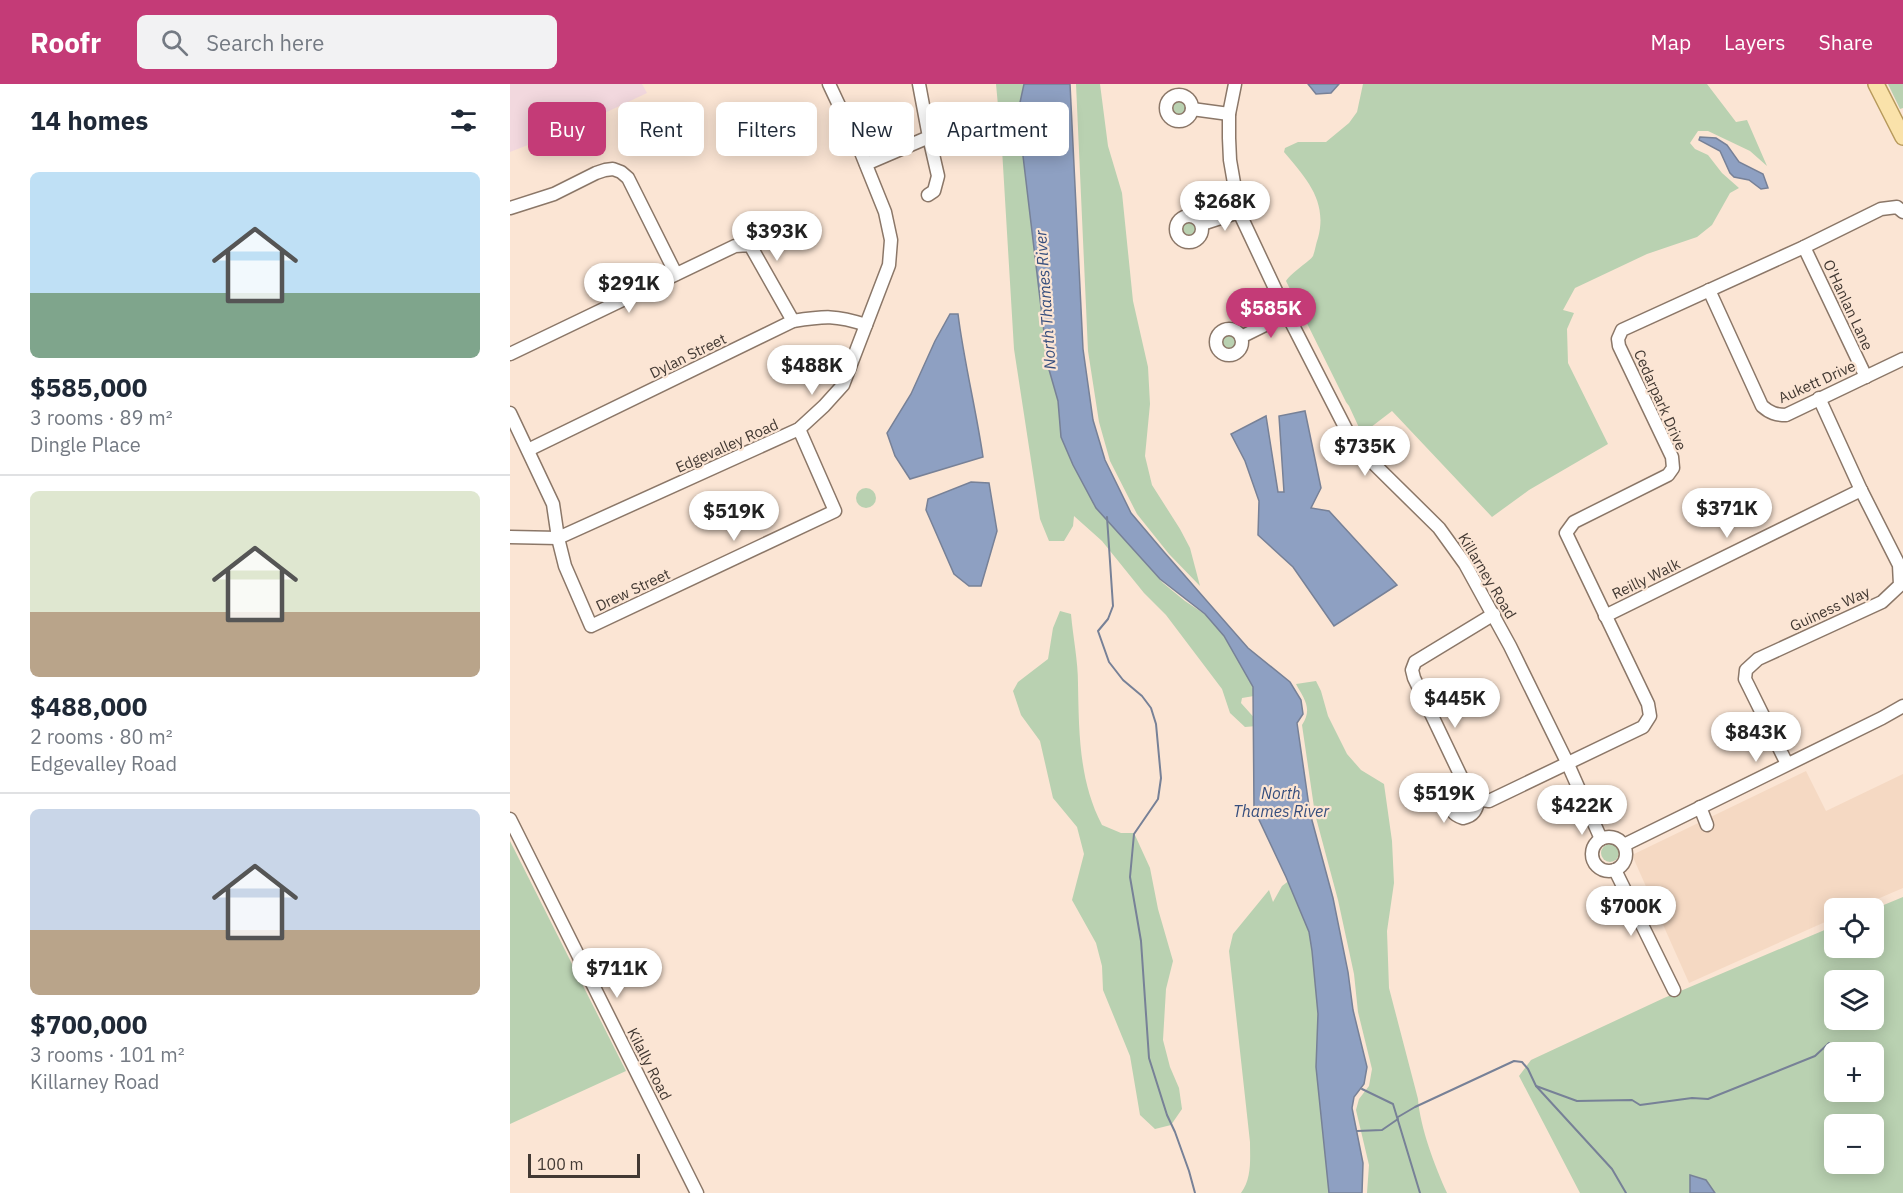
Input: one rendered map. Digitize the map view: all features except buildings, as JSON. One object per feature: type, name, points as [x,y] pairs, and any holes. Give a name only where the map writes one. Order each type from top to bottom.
[{"type":"main road","points":[[1876,84],[1903,137]]},
{"type":"street","name":"Edgevalley Road","points":[[510,537],[558,538],[799,429],[825,406],[843,385],[889,265],[891,240],[885,212],[830,84]]},
{"type":"street","points":[[919,84],[926,121]]},
{"type":"street","name":"Killarney Road","points":[[1235,84],[1229,114],[1230,160],[1239,212],[1287,314],[1346,429],[1367,457],[1439,528],[1465,564],[1494,614],[1567,762],[1601,839]]},
{"type":"street","points":[[1192,109],[1229,114]]},
{"type":"street","points":[[866,164],[926,138]]},
{"type":"street","points":[[928,195],[934,191],[938,176],[933,156]]},
{"type":"street","points":[[510,208],[554,194],[596,173],[613,170],[621,172],[628,178],[676,274]]},
{"type":"street","name":"Cedarpark Drive","points":[[1567,762],[1643,727],[1650,716],[1647,704],[1566,533],[1574,522],[1668,475],[1672,468],[1672,457],[1619,346],[1618,339],[1622,330],[1804,247],[1881,208],[1900,210]]},
{"type":"street","points":[[1202,224],[1239,212]]},
{"type":"street","points":[[510,354],[735,246],[750,245],[793,321]]},
{"type":"street","name":"O'Hanlan Lane","points":[[1804,247],[1866,377]]},
{"type":"street","name":"Aukett Drive","points":[[1708,290],[1762,406],[1777,415],[1786,415],[1903,359]]},
{"type":"street","points":[[1241,337],[1287,314]]},
{"type":"street","name":"Dylan Street","points":[[528,450],[793,321],[842,317],[866,325]]},
{"type":"street","name":"Guiness Way","points":[[1787,764],[1749,687],[1746,670],[1758,660],[1882,602],[1900,585],[1899,565],[1819,398]]},
{"type":"street","points":[[510,414],[553,504],[558,538]]},
{"type":"street","name":"Drew Street","points":[[558,538],[564,566],[591,626],[835,511],[799,429]]},
{"type":"street","name":"Reilly Walk","points":[[1605,616],[1862,490]]},
{"type":"street","points":[[1494,614],[1415,662],[1412,670],[1467,789],[1473,797],[1489,801],[1567,762]]},
{"type":"street","points":[[1624,845],[1903,706]]},
{"type":"street","points":[[1467,789],[1457,793],[1451,801],[1452,810],[1456,816],[1463,818],[1470,816],[1475,811],[1479,800]]},
{"type":"street","points":[[1700,807],[1707,825]]},
{"type":"street","name":"Kilally Road","points":[[510,819],[697,1193]]},
{"type":"street","points":[[1614,838],[1624,845],[1626,859],[1616,870],[1606,872],[1600,870],[1593,861],[1592,850],[1601,839],[1614,838]]},
{"type":"street","points":[[1616,870],[1674,990]]},
{"type":"shaded area","points":[[510,84],[642,84],[647,93],[628,102],[618,102],[618,107],[606,112],[606,102],[528,102],[528,145],[510,152]]},
{"type":"shaded area","points":[[1806,771],[1826,811],[1903,774],[1903,888],[1880,898],[1824,898],[1824,922],[1689,983],[1632,855]]},
{"type":"green space","points":[[996,84],[1028,84],[1030,102],[998,102]]},
{"type":"green space","points":[[1076,84],[1100,84],[1108,146],[1122,193],[1133,301],[1148,367],[1150,404],[1145,456],[1152,485],[1190,548],[1200,586],[1169,554],[1137,514],[1110,461],[1099,422],[1088,351]]},
{"type":"green space","points":[[1363,84],[1707,84],[1736,122],[1747,120],[1767,166],[1750,151],[1708,131],[1698,131],[1690,143],[1695,149],[1708,155],[1722,173],[1739,188],[1730,193],[1712,225],[1697,237],[1647,254],[1575,288],[1563,310],[1574,313],[1567,329],[1568,363],[1608,444],[1529,490],[1492,517],[1392,411],[1362,434],[1286,281],[1313,256],[1318,238],[1320,213],[1313,191],[1284,152],[1285,148],[1298,142],[1326,142],[1349,123],[1357,112]]},
{"type":"green space","points":[[1888,84],[1903,84],[1903,108],[1900,109]]},
{"type":"green space","points":[[1179,99],[1185,102],[1188,108],[1185,114],[1179,117],[1173,114],[1170,108],[1173,102]]},
{"type":"green space","points":[[1002,156],[1037,156],[1075,468],[1100,512],[1163,583],[1209,617],[1228,639],[1256,689],[1254,696],[1242,698],[1241,703],[1258,722],[1257,726],[1245,727],[1230,713],[1222,689],[1166,615],[1144,593],[1102,541],[1074,516],[1073,526],[1064,541],[1049,541],[1040,519],[1014,349]]},
{"type":"green space","points":[[1189,220],[1195,223],[1198,229],[1195,235],[1189,238],[1183,235],[1180,229],[1183,223]]},
{"type":"green space","points":[[1229,333],[1235,336],[1238,342],[1235,348],[1229,351],[1223,348],[1220,342],[1223,336]]},
{"type":"green space","points":[[866,488],[873,491],[876,498],[873,505],[866,508],[859,505],[856,498],[859,491]]},
{"type":"green space","points":[[1060,611],[1071,614],[1077,667],[1082,756],[1094,808],[1102,825],[1121,833],[1134,833],[1150,868],[1158,909],[1173,961],[1166,989],[1163,1040],[1170,1067],[1179,1088],[1182,1109],[1171,1125],[1155,1129],[1140,1115],[1130,1056],[1103,990],[1102,966],[1096,943],[1072,900],[1084,854],[1077,827],[1053,798],[1040,741],[1021,715],[1013,691],[1018,682],[1048,659],[1053,628]]},
{"type":"green space","points":[[1316,681],[1328,716],[1347,754],[1361,770],[1384,784],[1392,841],[1394,883],[1387,931],[1389,988],[1425,1134],[1447,1193],[1367,1193],[1369,1165],[1356,1110],[1359,1099],[1369,1086],[1372,1069],[1358,1012],[1354,974],[1338,900],[1315,814],[1302,725],[1307,709],[1296,684]]},
{"type":"green space","points":[[510,841],[626,1071],[510,1124]]},
{"type":"green space","points":[[1610,844],[1616,847],[1619,853],[1616,859],[1610,862],[1604,859],[1601,853],[1604,847]]},
{"type":"green space","points":[[1290,880],[1313,934],[1332,1193],[1241,1193],[1249,1175],[1250,1142],[1229,951],[1233,934],[1269,890],[1273,902],[1282,886]]},
{"type":"green space","points":[[1903,897],[1903,1193],[1580,1193],[1519,1076],[1531,1060],[1664,998],[1824,930],[1824,958],[1884,958],[1884,905]]},
{"type":"water","name":"North Thames River","points":[[1024,84],[1070,84],[1083,349],[1093,420],[1105,460],[1131,513],[1248,648],[1290,682],[1301,700],[1303,714],[1297,723],[1310,813],[1333,898],[1353,1010],[1367,1067],[1364,1084],[1354,1097],[1352,1108],[1363,1163],[1362,1193],[1329,1193],[1316,1067],[1318,1014],[1312,951],[1309,932],[1254,809],[1253,687],[1224,636],[1205,614],[1160,579],[1096,508],[1061,437],[1058,401],[1048,366],[1023,156],[1069,156],[1069,102],[1020,102]]},
{"type":"water","points":[[1308,84],[1339,84],[1331,93],[1316,94]]},
{"type":"water","points":[[1700,137],[1716,138],[1727,145],[1739,162],[1763,174],[1768,188],[1761,189],[1749,180],[1734,177],[1720,151],[1699,140]]},
{"type":"water","points":[[950,314],[958,314],[983,457],[910,479],[895,456],[887,433],[911,394]]},
{"type":"water","points":[[1305,411],[1321,488],[1311,508],[1329,511],[1397,585],[1334,626],[1293,567],[1258,535],[1259,501],[1245,461],[1231,434],[1266,416],[1278,492],[1284,492],[1279,416]]},
{"type":"water","points":[[971,482],[989,483],[997,531],[981,586],[969,586],[954,574],[926,510],[928,499]]},
{"type":"water","points":[[1690,1175],[1706,1180],[1715,1193],[1690,1193]]},
{"type":"waterway","points":[[1107,517],[1113,606],[1108,619],[1098,631],[1109,662],[1151,708],[1156,724],[1161,778],[1158,799],[1134,834],[1130,877],[1141,941],[1149,1058],[1195,1193]]},
{"type":"waterway","points":[[1536,1086],[1577,1101],[1632,1100],[1640,1105],[1692,1098],[1708,1099],[1815,1056],[1824,1048]]},
{"type":"waterway","points":[[1398,1117],[1514,1061],[1522,1062],[1536,1086],[1612,1169],[1626,1193]]},
{"type":"waterway","points":[[1362,1089],[1393,1104],[1420,1193]]},
{"type":"waterway","points":[[1357,1131],[1382,1130],[1398,1119]]}]
